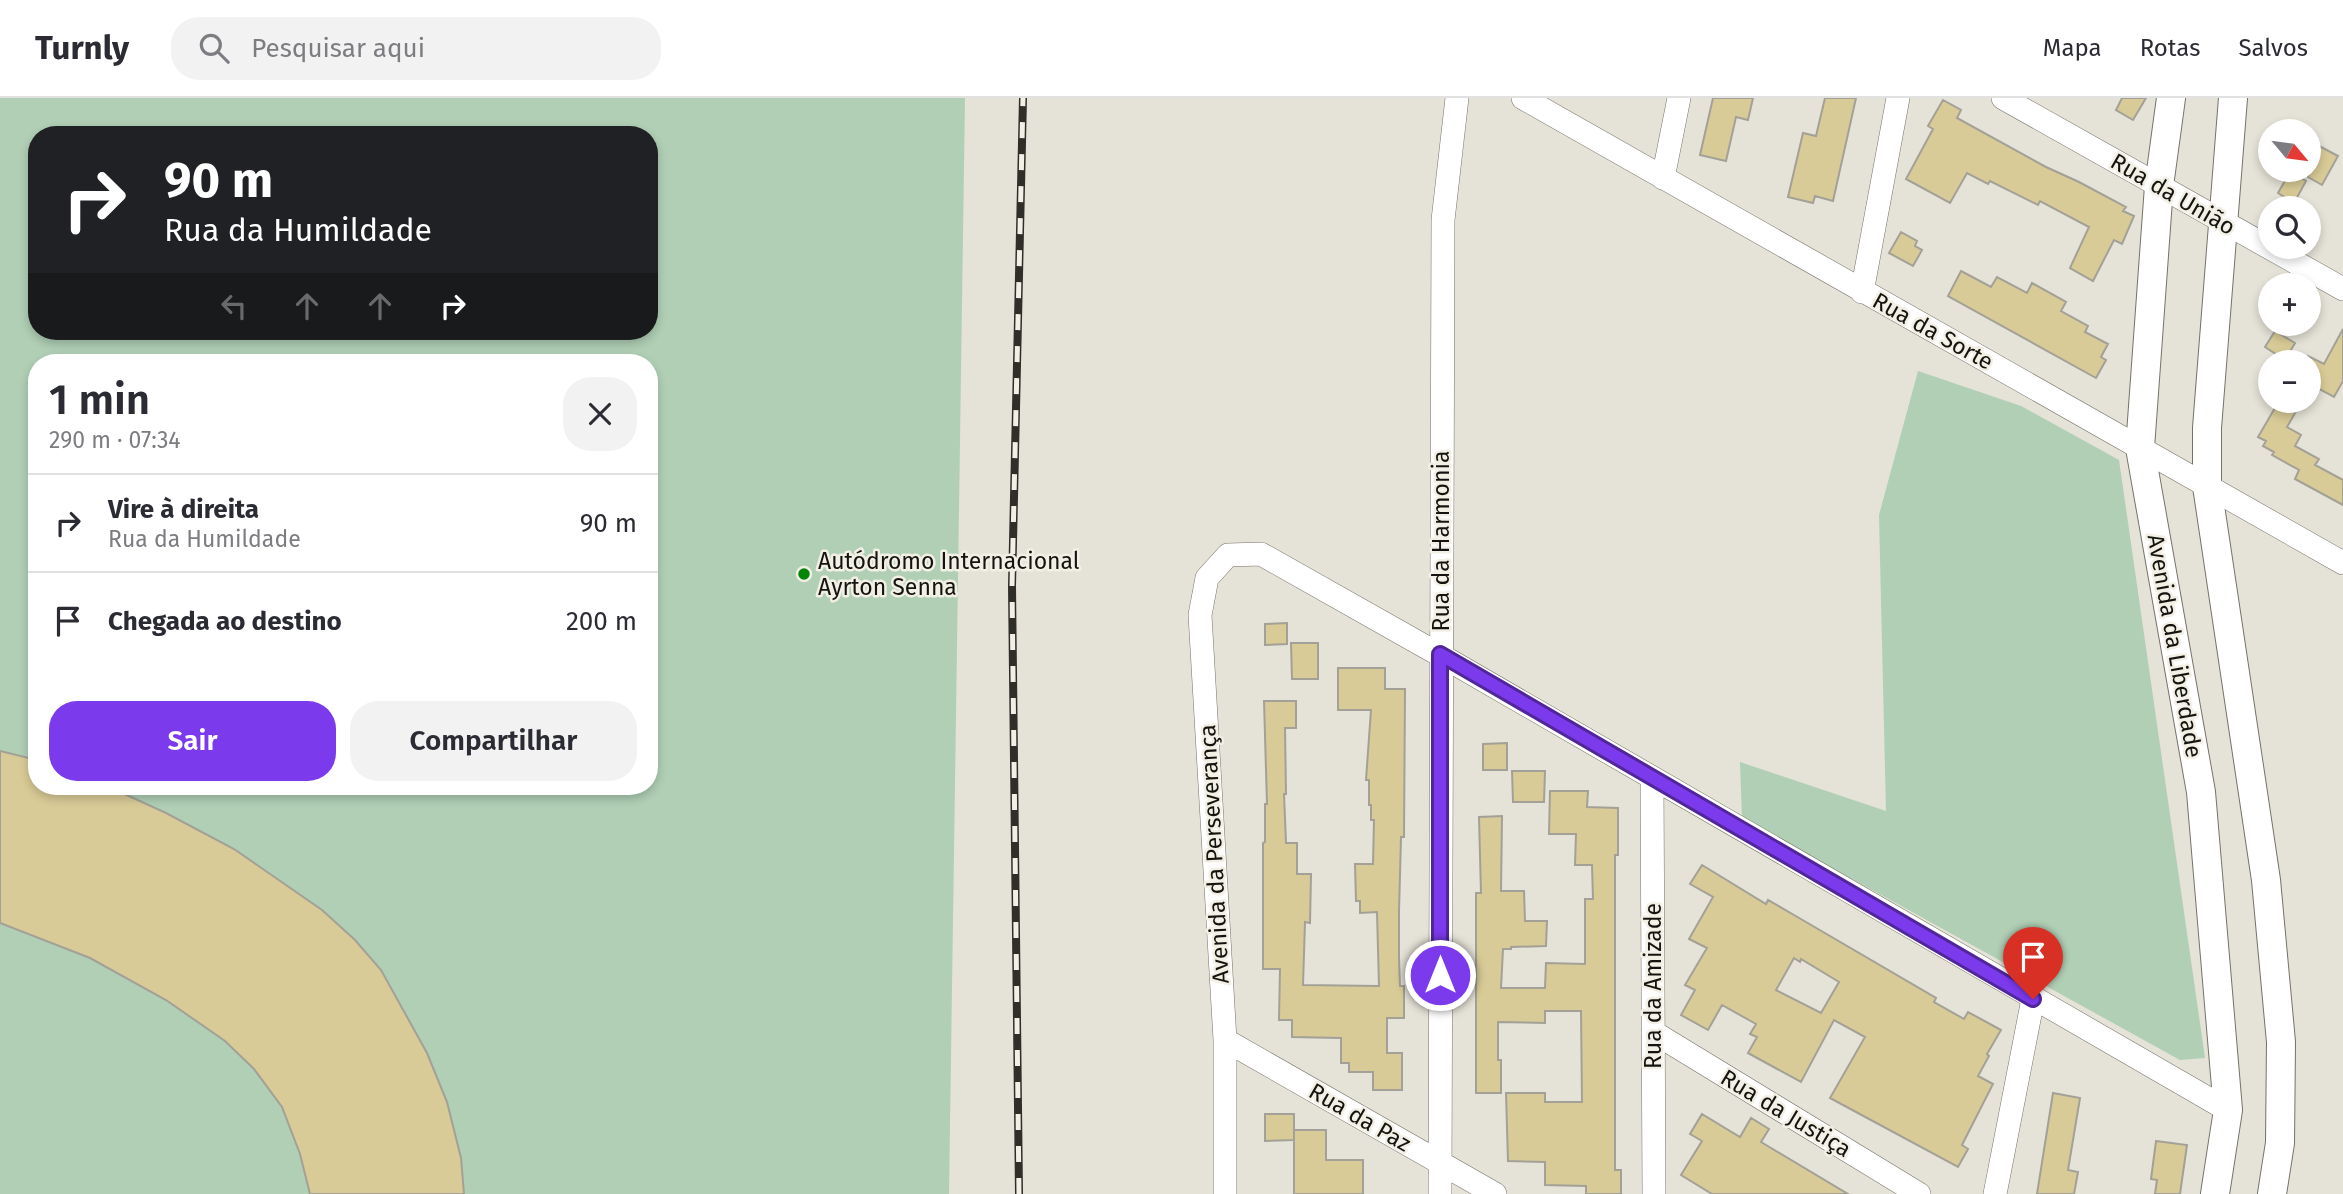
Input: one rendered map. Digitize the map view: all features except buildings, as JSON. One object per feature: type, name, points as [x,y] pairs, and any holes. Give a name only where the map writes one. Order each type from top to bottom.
[{"type":"street","name":"Rua da Harmonia","points":[[1440,1194],[1443,220],[1457,98]]},
{"type":"street","name":"Rua da Sorte","points":[[1523,98],[2343,563]]},
{"type":"street","points":[[1663,178],[1679,98]]},
{"type":"street","points":[[1862,292],[1898,98]]},
{"type":"street","name":"Rua da União","points":[[2003,98],[2343,289]]},
{"type":"street","name":"Avenida da Liberdade","points":[[2171,98],[2159,186],[2140,448],[2201,793],[2228,1110],[2215,1194]]},
{"type":"street","points":[[2233,98],[2207,428],[2207,486],[2266,880],[2278,1002],[2281,1042],[2280,1143],[2272,1194]]},
{"type":"street","name":"Avenida da Perseverança","points":[[1225,1194],[1225,1040],[1200,615],[1208,578],[1228,555],[1261,554],[1440,654]]},
{"type":"street","points":[[1440,654],[2228,1110]]},
{"type":"street","name":"Rua da Amizade","points":[[1651,778],[1654,1194]]},
{"type":"street","points":[[1995,1194],[2033,999]]},
{"type":"street","name":"Rua da Justiça","points":[[1653,1032],[1919,1194]]},
{"type":"street","name":"Rua da Paz","points":[[1225,1040],[1495,1194]]},
{"type":"green space","name":"Autódromo Internacional Ayrton Senna","points":[[0,98],[965,98],[949,1194],[0,1194]]},
{"type":"green space","points":[[1918,371],[2021,406],[2119,460],[2205,1058],[2180,1060],[1742,818],[1740,762],[1886,811],[1879,515]]},
{"type":"railway","points":[[1019,1194],[1012,586],[1023,98]]},
{"type":"place","name":"Autódromo Internacional Ayrton Senna","points":[[804,574]]},
{"type":"route","points":[[1440,975],[1440,654],[2033,999]]}]
